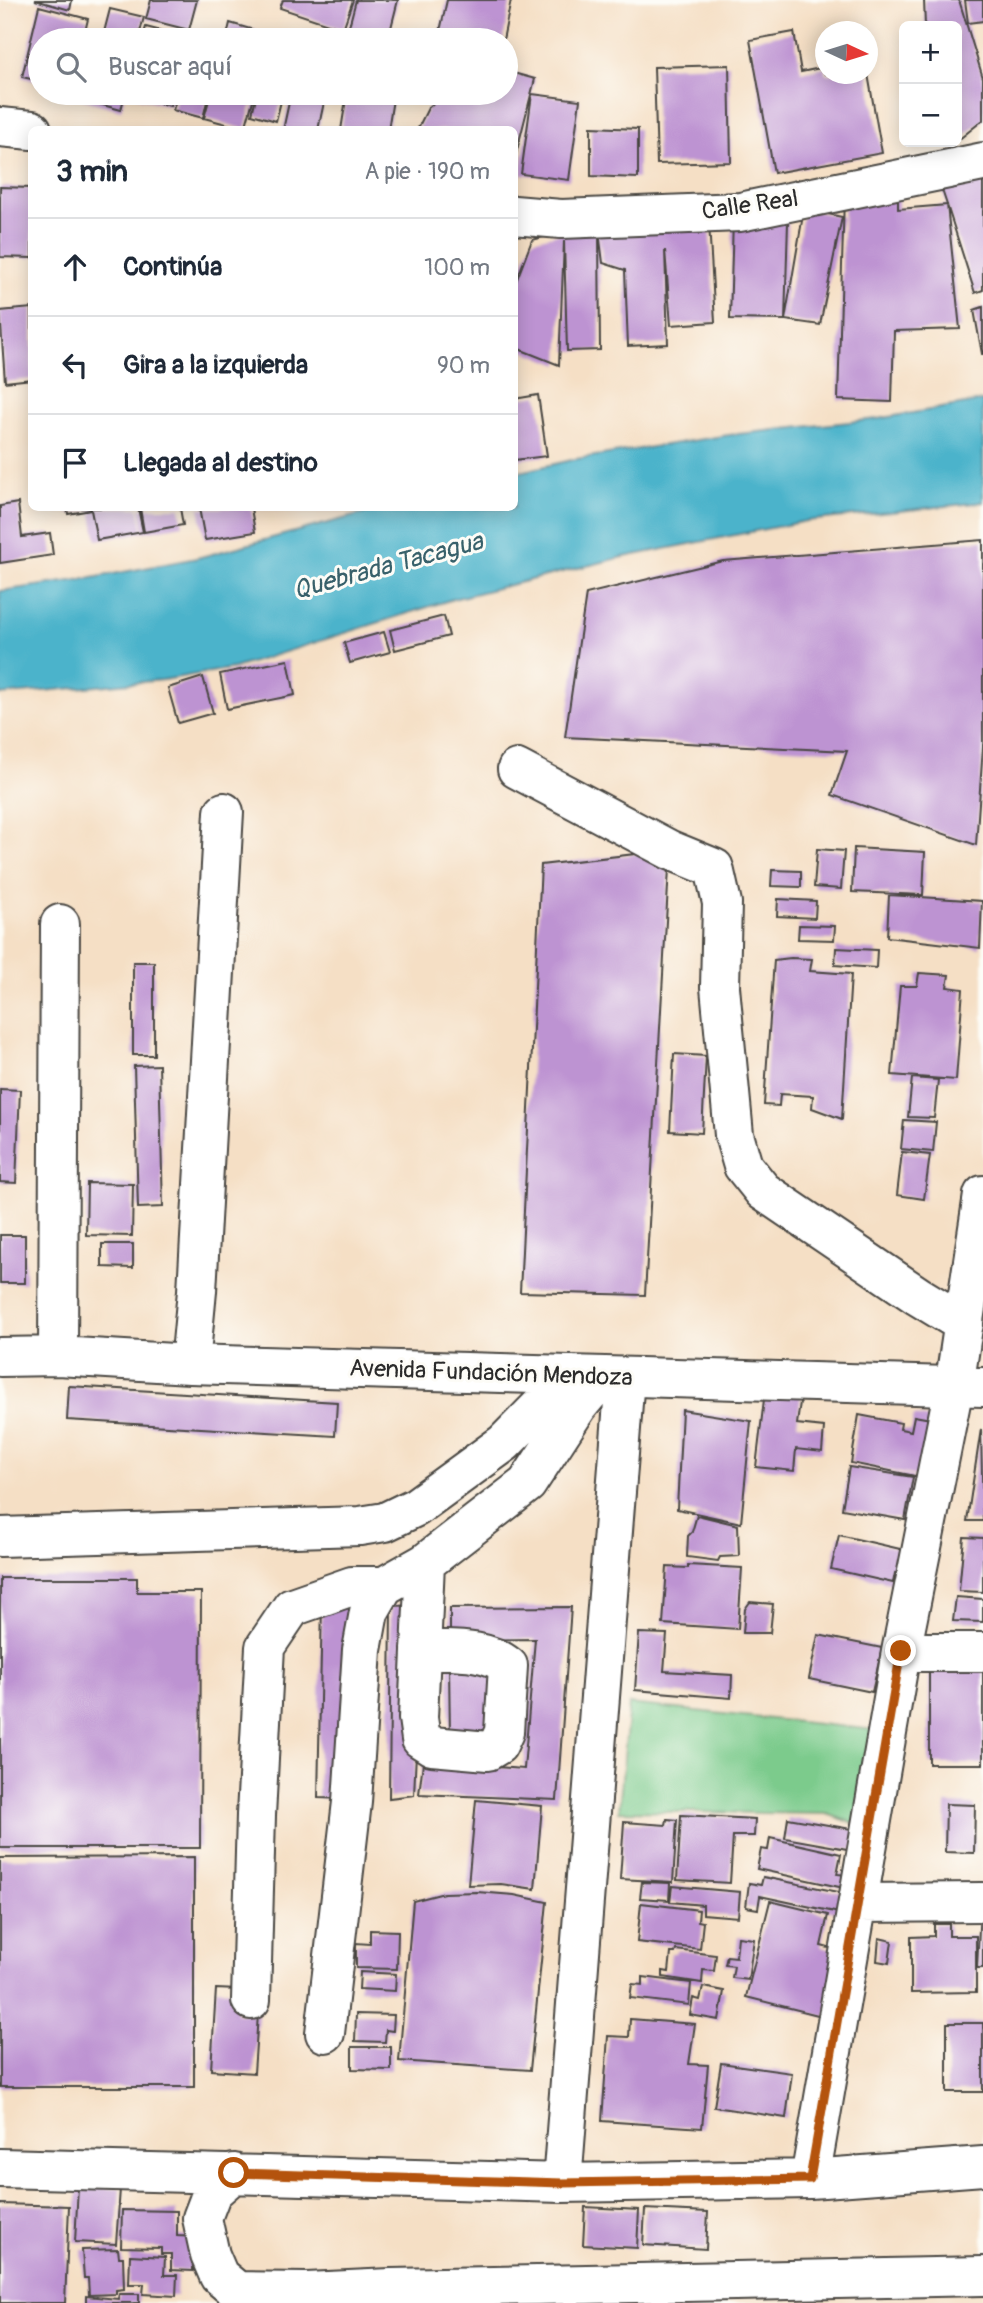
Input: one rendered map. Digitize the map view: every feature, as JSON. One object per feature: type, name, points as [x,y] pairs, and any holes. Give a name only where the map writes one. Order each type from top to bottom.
[{"type":"street","points":[[0,127],[28,130]]},
{"type":"street","name":"Calle Real","points":[[518,215],[561,219],[740,212],[983,162]]},
{"type":"street","points":[[517,769],[670,850],[714,868],[722,903],[720,987],[734,1135],[743,1166],[763,1191],[964,1324]]},
{"type":"street","points":[[190,1364],[197,1291],[224,812]]},
{"type":"street","points":[[58,1356],[60,924]]},
{"type":"street","points":[[810,2179],[901,1651],[969,1387],[964,1324],[983,1195]]},
{"type":"street","name":"Avenida Fundación Mendoza","points":[[0,1357],[58,1356],[190,1364],[969,1387]]},
{"type":"street","points":[[0,1537],[360,1526],[385,1522],[416,1507],[600,1376]]},
{"type":"street","points":[[251,2000],[256,1815],[265,1647],[292,1607],[352,1586],[384,1586],[425,1563],[527,1484],[600,1376]]},
{"type":"street","points":[[562,2183],[600,1376]]},
{"type":"street","points":[[421,1649],[425,1563]]},
{"type":"street","points":[[325,2033],[352,1802],[362,1650],[369,1612],[384,1586]]},
{"type":"street","points":[[901,1651],[983,1652]]},
{"type":"street","points":[[858,1903],[983,1902]]},
{"type":"street","points":[[0,2168],[562,2183],[810,2179],[983,2166]]},
{"type":"street","points":[[234,2173],[212,2192],[202,2218],[210,2255],[219,2276],[237,2291],[307,2292],[418,2287],[983,2276]]},
{"type":"green space","points":[[629,1704],[884,1731],[868,1828],[827,1814],[619,1811]]},
{"type":"water","name":"Quebrada Tacagua","points":[[983,401],[983,502],[806,521],[619,558],[453,599],[234,668],[163,680],[0,695],[0,591],[92,578],[197,558],[373,511],[518,511],[518,472],[576,459],[729,435],[877,419]]},
{"type":"building","points":[[35,0],[72,0],[70,10]]},
{"type":"building","points":[[151,0],[197,0],[190,28],[146,19]]},
{"type":"building","points":[[283,0],[353,0],[343,28],[280,8]]},
{"type":"building","points":[[356,0],[398,0],[391,28],[349,28]]},
{"type":"building","points":[[447,0],[511,0],[505,28],[441,28]]},
{"type":"building","points":[[924,0],[959,0],[983,78],[983,120],[962,137],[962,21],[925,21]]},
{"type":"building","points":[[965,0],[983,0],[983,21],[968,23]]},
{"type":"building","points":[[39,6],[88,19],[86,28],[34,28]]},
{"type":"building","points":[[110,9],[144,17],[141,28],[105,28]]},
{"type":"building","points":[[230,23],[247,28],[229,28]]},
{"type":"building","points":[[794,32],[801,72],[815,69],[815,84],[870,84],[882,153],[774,173],[750,40]]},
{"type":"building","points":[[28,52],[28,78],[22,77]]},
{"type":"building","points":[[729,65],[731,162],[657,164],[654,67]]},
{"type":"building","points":[[518,74],[535,79],[518,146],[518,126],[419,126],[431,105],[518,105]]},
{"type":"building","points":[[532,94],[580,100],[569,180],[521,174]]},
{"type":"building","points":[[103,105],[122,105],[121,110]]},
{"type":"building","points":[[174,105],[206,105],[203,118],[173,110]]},
{"type":"building","points":[[208,105],[252,105],[246,126],[234,126],[204,118]]},
{"type":"building","points":[[254,105],[280,105],[276,121],[252,114]]},
{"type":"building","points":[[288,105],[323,105],[319,126],[284,126]]},
{"type":"building","points":[[345,105],[392,105],[389,126],[342,126]]},
{"type":"building","points":[[591,127],[638,129],[638,178],[591,176]]},
{"type":"building","points":[[983,177],[983,290],[975,293],[942,190]]},
{"type":"building","points":[[0,187],[28,188],[28,258],[0,257]]},
{"type":"building","points":[[844,197],[898,198],[898,209],[947,205],[960,329],[894,331],[892,402],[838,400]]},
{"type":"building","points":[[804,209],[842,217],[820,325],[785,320]]},
{"type":"building","points":[[733,220],[788,222],[785,320],[730,319]]},
{"type":"building","points":[[709,223],[715,322],[671,325],[665,250],[668,344],[628,346],[625,270],[603,263],[599,232]]},
{"type":"building","points":[[565,232],[599,232],[600,350],[567,351],[564,241],[559,365],[518,349],[518,277],[532,240]]},
{"type":"building","points":[[983,307],[983,354],[982,354],[974,310]]},
{"type":"building","points":[[28,308],[28,379],[5,382],[0,311]]},
{"type":"building","points":[[538,395],[547,456],[518,460],[518,398]]},
{"type":"building","points":[[18,503],[22,537],[50,533],[53,555],[0,563],[0,506]]},
{"type":"building","points":[[91,511],[139,511],[143,532],[97,540]]},
{"type":"building","points":[[140,511],[181,511],[183,525],[144,532]]},
{"type":"building","points":[[200,511],[252,511],[255,532],[205,540]]},
{"type":"building","points":[[983,540],[983,747],[976,845],[832,795],[847,751],[565,737],[586,594],[723,561]]},
{"type":"building","points":[[444,616],[449,636],[395,650],[390,630]]},
{"type":"building","points":[[384,632],[390,652],[350,663],[344,643]]},
{"type":"building","points":[[288,660],[295,695],[227,709],[220,674]]},
{"type":"building","points":[[203,677],[213,713],[178,723],[168,688]]},
{"type":"building","points":[[854,848],[925,852],[923,895],[852,892]]},
{"type":"building","points":[[817,849],[844,851],[841,889],[814,887]]},
{"type":"building","points":[[670,850],[645,1295],[520,1292],[541,865]]},
{"type":"building","points":[[772,870],[801,871],[801,887],[771,886]]},
{"type":"building","points":[[889,895],[982,901],[980,948],[887,937]]},
{"type":"building","points":[[778,899],[816,901],[815,918],[777,916]]},
{"type":"building","points":[[799,925],[835,926],[834,940],[798,939]]},
{"type":"building","points":[[836,948],[877,950],[876,968],[835,965]]},
{"type":"building","points":[[812,959],[810,971],[851,974],[842,1119],[812,1108],[813,1096],[780,1094],[779,1106],[764,1105],[774,960]]},
{"type":"building","points":[[133,962],[154,962],[154,1055],[133,1055]]},
{"type":"building","points":[[919,973],[949,975],[947,987],[963,989],[956,1080],[892,1075],[900,986],[917,986]]},
{"type":"building","points":[[674,1054],[706,1056],[702,1133],[670,1131]]},
{"type":"building","points":[[159,1065],[163,1207],[138,1208],[134,1066]]},
{"type":"building","points":[[912,1078],[938,1080],[934,1118],[908,1117]]},
{"type":"building","points":[[0,1089],[20,1090],[16,1183],[0,1182]]},
{"type":"building","points":[[904,1120],[936,1122],[933,1152],[901,1149]]},
{"type":"building","points":[[902,1152],[930,1155],[924,1199],[897,1195]]},
{"type":"building","points":[[87,1183],[133,1184],[132,1236],[86,1235]]},
{"type":"building","points":[[0,1235],[25,1235],[25,1283],[0,1283]]},
{"type":"building","points":[[102,1244],[133,1244],[133,1268],[102,1267]]},
{"type":"building","points":[[69,1386],[337,1402],[335,1436],[67,1420]]},
{"type":"building","points":[[765,1391],[801,1395],[797,1424],[824,1427],[822,1452],[796,1449],[794,1471],[756,1467]]},
{"type":"building","points":[[682,1410],[751,1421],[741,1523],[677,1509]]},
{"type":"building","points":[[859,1415],[901,1423],[900,1429],[911,1431],[914,1416],[942,1421],[930,1479],[851,1463]]},
{"type":"building","points":[[981,1429],[983,1521],[967,1521]]},
{"type":"building","points":[[849,1467],[913,1477],[905,1520],[842,1509]]},
{"type":"building","points":[[697,1515],[738,1525],[739,1556],[720,1557],[718,1561],[687,1557],[688,1536],[692,1532]]},
{"type":"building","points":[[839,1535],[909,1551],[904,1575],[895,1573],[893,1583],[831,1569]]},
{"type":"building","points":[[964,1537],[983,1538],[983,1592],[959,1591]]},
{"type":"building","points":[[688,1565],[742,1568],[738,1629],[663,1624],[667,1567],[688,1568]]},
{"type":"building","points":[[0,1578],[137,1578],[137,1592],[201,1592],[200,1848],[0,1848]]},
{"type":"building","points":[[956,1597],[983,1599],[983,1622],[953,1621]]},
{"type":"building","points":[[353,1602],[347,1799],[318,1798],[322,1603]]},
{"type":"building","points":[[750,1602],[773,1604],[770,1633],[743,1633],[745,1609]]},
{"type":"building","points":[[423,1605],[414,1795],[389,1798],[391,1606]]},
{"type":"building","points":[[571,1607],[557,1800],[419,1794],[423,1762],[524,1769],[535,1639],[450,1640],[450,1608]]},
{"type":"building","points":[[639,1633],[667,1634],[664,1671],[732,1675],[731,1698],[635,1690]]},
{"type":"building","points":[[818,1635],[882,1648],[872,1692],[809,1679]]},
{"type":"building","points":[[983,1663],[983,1764],[929,1764],[929,1664]]},
{"type":"building","points":[[449,1664],[498,1664],[496,1731],[450,1736]]},
{"type":"building","points":[[476,1800],[542,1806],[535,1889],[501,1884],[468,1885]]},
{"type":"building","points":[[946,1804],[975,1805],[974,1853],[945,1852]]},
{"type":"building","points":[[681,1815],[755,1819],[754,1836],[733,1836],[730,1883],[677,1880]]},
{"type":"building","points":[[788,1818],[857,1830],[853,1850],[785,1838]]},
{"type":"building","points":[[667,1819],[677,1820],[673,1882],[620,1879],[624,1822],[666,1825]]},
{"type":"building","points":[[770,1838],[841,1854],[837,1874],[846,1875],[844,1888],[757,1869],[761,1849],[768,1850]]},
{"type":"building","points":[[194,1857],[194,2087],[0,2087],[0,1858]]},
{"type":"building","points":[[763,1877],[849,1894],[844,1914],[760,1896],[758,1909],[746,1907],[749,1883],[761,1885]]},
{"type":"building","points":[[642,1882],[670,1883],[669,1900],[640,1898]]},
{"type":"building","points":[[672,1886],[740,1892],[738,1917],[703,1914],[703,1905],[670,1902]]},
{"type":"building","points":[[444,1893],[514,1895],[547,1902],[530,2070],[399,2061],[413,1901]]},
{"type":"building","points":[[770,1901],[828,1915],[821,1946],[841,1951],[826,2017],[746,1997]]},
{"type":"building","points":[[641,1903],[699,1910],[698,1921],[703,1922],[700,1949],[637,1942]]},
{"type":"building","points":[[980,1908],[983,1909],[983,1968],[977,1968]]},
{"type":"building","points":[[934,1924],[949,1924],[949,1936],[976,1936],[976,1992],[911,1993],[911,1937],[934,1936]]},
{"type":"building","points":[[370,1930],[398,1931],[397,1969],[356,1968],[356,1943],[370,1944]]},
{"type":"building","points":[[738,1937],[754,1939],[748,1980],[732,1978],[734,1966],[725,1965],[727,1956],[736,1957]]},
{"type":"building","points":[[879,1938],[892,1941],[889,1963],[877,1961]]},
{"type":"building","points":[[676,1950],[716,1955],[714,1971],[703,1970],[702,1983],[663,1977],[663,1971],[669,1972],[671,1953]]},
{"type":"building","points":[[360,1972],[396,1974],[395,1991],[359,1989]]},
{"type":"building","points":[[643,1977],[691,1983],[689,2005],[630,1998],[632,1984],[643,1985]]},
{"type":"building","points":[[703,1987],[724,1991],[719,2020],[690,2015],[693,1998],[700,2000]]},
{"type":"building","points":[[216,1989],[238,1990],[236,2013],[258,2014],[254,2073],[211,2070]]},
{"type":"building","points":[[356,2014],[394,2015],[393,2031],[386,2030],[385,2042],[355,2041]]},
{"type":"building","points":[[630,2019],[695,2024],[689,2064],[708,2065],[702,2128],[602,2121],[608,2036],[629,2037]]},
{"type":"building","points":[[947,2023],[983,2023],[983,2092],[947,2092]]},
{"type":"building","points":[[352,2047],[391,2047],[391,2070],[352,2069]]},
{"type":"building","points":[[721,2063],[792,2073],[786,2118],[714,2107]]},
{"type":"building","points":[[78,2187],[120,2189],[116,2244],[75,2242]]},
{"type":"building","points":[[0,2204],[69,2206],[65,2303],[0,2303]]},
{"type":"building","points":[[585,2207],[639,2210],[637,2248],[583,2245]]},
{"type":"building","points":[[645,2209],[708,2212],[706,2249],[643,2245]]},
{"type":"building","points":[[122,2210],[177,2211],[177,2236],[199,2237],[193,2271],[171,2270],[171,2254],[161,2254],[161,2248],[121,2247]]},
{"type":"building","points":[[118,2249],[119,2257],[123,2257],[124,2289],[116,2290],[116,2294],[89,2295],[88,2278],[84,2278],[82,2250]]},
{"type":"building","points":[[130,2255],[165,2257],[164,2275],[177,2275],[176,2296],[143,2294],[144,2284],[129,2284]]},
{"type":"building","points":[[119,2294],[139,2294],[139,2303],[86,2303],[86,2296],[118,2299]]},
{"type":"route","points":[[234,2173],[562,2183],[810,2179],[901,1651]]}]
